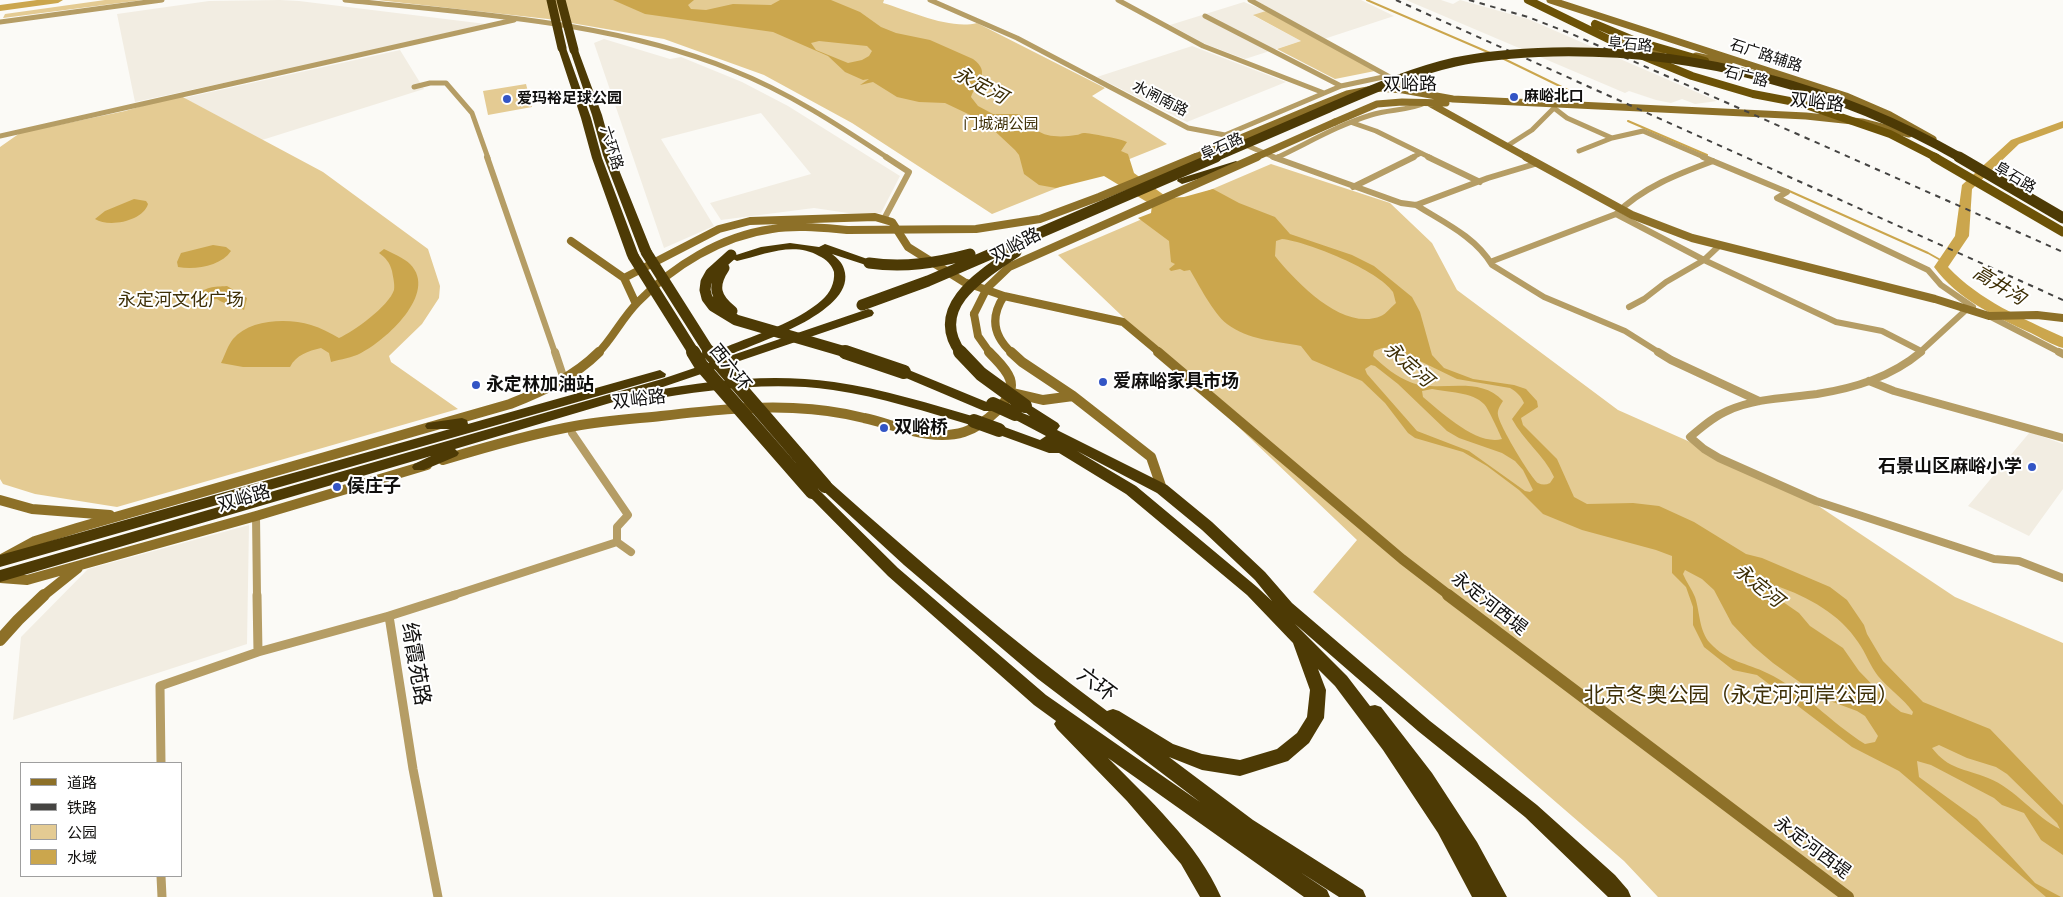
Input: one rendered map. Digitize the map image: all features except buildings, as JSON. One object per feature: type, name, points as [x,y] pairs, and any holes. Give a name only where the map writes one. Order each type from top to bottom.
[{"type":"highway","name":"六环路","points":[[551,0],[562,48],[586,118],[597,158],[633,256]]},
{"type":"highway","name":"西六环","points":[[561,0],[574,50],[597,115],[608,155],[646,252],[714,360],[818,489]]},
{"type":"highway","name":"阜石路","points":[[1186,169],[1389,82],[1448,64],[1509,54],[1581,52],[1661,59],[1722,69],[1796,87],[1868,113],[1928,140],[2063,218]]},
{"type":"highway","name":"阜石路","points":[[1182,181],[1397,87],[1438,73],[1515,58],[1588,56],[1695,68],[1762,83],[1832,104],[1922,142],[2063,229]]},
{"type":"highway","points":[[1186,169],[1227,139]]},
{"type":"highway","points":[[1182,181],[1263,154]]},
{"type":"highway","name":"双峪路","points":[[1015,247],[1186,169]]},
{"type":"highway","name":"双峪路","points":[[0,560],[501,425],[571,411],[666,382],[865,309],[1182,181]]},
{"type":"highway","points":[[1015,247],[916,266],[884,266],[868,263],[816,244],[794,241],[761,244],[734,256],[709,274],[705,294],[710,305],[720,313],[736,320],[906,370],[991,406],[1017,413],[1089,458]]},
{"type":"highway","points":[[730,350],[804,316],[834,295],[840,282],[840,270],[834,260],[823,253],[808,248],[772,247],[734,256]]},
{"type":"highway","points":[[1015,247],[970,285],[959,297],[952,309],[950,322],[952,337],[958,351],[1017,413],[1089,458],[1131,490],[1252,591],[1341,680],[1389,745],[1445,827],[1482,897]]},
{"type":"highway","name":"西六环","points":[[633,256],[701,365],[818,489]]},
{"type":"highway","name":"双峪路","points":[[0,577],[501,425],[730,350],[865,309]]},
{"type":"highway","points":[[571,411],[689,388],[761,383],[831,386],[868,392],[974,422],[1089,458],[1162,489],[1207,526],[1260,576],[1399,741],[1455,822],[1497,897]]},
{"type":"highway","points":[[432,426],[501,425]]},
{"type":"highway","points":[[419,467],[501,425]]},
{"type":"highway","points":[[818,489],[893,572],[1040,700],[1133,795],[1188,858],[1211,897]]},
{"type":"highway","name":"六环","points":[[818,489],[1044,674],[1246,826],[1356,897]]},
{"type":"highway","points":[[1286,607],[1417,719],[1531,811],[1608,882],[1621,897]]},
{"type":"highway","points":[[1044,674],[1167,749],[1202,762],[1240,768],[1282,755],[1303,738],[1315,718],[1318,690],[1299,638]]},
{"type":"highway","points":[[1040,700],[1320,897]]},
{"type":"main road","name":"石广路","points":[[1528,0],[1642,56],[1692,76],[1753,94],[1800,103],[1890,134],[1949,164],[2063,229]]},
{"type":"main road","name":"石广路","points":[[1542,0],[1633,40],[1796,87]]},
{"type":"street","points":[[0,22],[162,0]]},
{"type":"street","points":[[345,0],[518,19],[582,29],[674,50],[745,76],[801,103],[909,172],[884,219]]},
{"type":"street","name":"水闸南路","points":[[930,0],[1017,38],[1188,128],[1227,139],[1353,187],[1401,203],[1416,205]]},
{"type":"street","points":[[1118,0],[1203,46],[1324,93]]},
{"type":"street","points":[[1250,0],[1418,92],[1427,102],[1538,163],[1704,260],[1836,322],[1882,331],[1921,351]]},
{"type":"street","name":"石广路辅路","points":[[1521,0],[1604,39],[1739,63],[1821,88],[1875,108],[1918,130],[1963,158]]},
{"type":"street","name":"石广路辅路","points":[[1550,0],[1854,101],[1902,124],[1892,129]]},
{"type":"street","points":[[1205,16],[1341,86]]},
{"type":"street","points":[[0,136],[518,19]]},
{"type":"street","points":[[1227,139],[1341,86],[1388,76]]},
{"type":"street","points":[[414,87],[430,83],[446,83],[472,114],[564,378]]},
{"type":"street","name":"双峪路","points":[[0,560],[35,541],[116,516],[510,404],[542,392],[579,370],[600,351],[636,304],[670,273],[718,244],[743,235],[773,229],[804,227],[905,231],[976,229],[1040,219],[1091,200],[1227,139],[1354,91],[1385,89],[1418,92],[1453,99],[1806,116],[1862,122],[1892,129],[1934,143],[2008,184],[2063,218]]},
{"type":"street","points":[[1276,158],[1381,112],[1416,108],[1427,102]]},
{"type":"street","name":"双峪路","points":[[0,577],[27,580],[256,516],[512,440],[571,427],[704,411],[773,407],[814,409],[850,414],[929,434],[956,434],[971,430],[988,419],[1010,392],[1007,372],[982,344],[975,328],[974,314],[980,296],[991,281],[1009,267],[1377,104],[1427,102],[1806,119],[1866,128],[1904,141],[1965,171],[2063,229]]},
{"type":"street","points":[[1506,146],[1545,120],[1554,108],[1567,118],[1612,138]]},
{"type":"street","points":[[1353,124],[1376,131],[1480,182]]},
{"type":"street","points":[[1579,151],[1612,138],[1644,131],[1787,192],[1777,198],[1928,270],[1941,286],[1965,304],[2063,354]]},
{"type":"street","points":[[1353,187],[1421,154]]},
{"type":"street","points":[[1490,262],[1525,246],[1567,233],[1619,212],[1649,189],[1680,173],[1713,161]]},
{"type":"street","points":[[1416,205],[1538,163]]},
{"type":"street","points":[[1416,205],[1464,237],[1489,258],[1492,265],[1544,297],[1625,330],[1671,360],[1759,401]]},
{"type":"street","points":[[1619,212],[1692,238],[1989,316],[2037,315],[2063,318]]},
{"type":"street","points":[[624,278],[718,230],[750,221],[875,217],[892,222],[908,247],[926,259],[964,282],[1004,296],[997,307],[995,327],[1004,345],[1022,362],[1073,396],[1151,457],[1162,489]]},
{"type":"street","points":[[570,241],[624,278],[636,304]]},
{"type":"street","points":[[1629,307],[1644,299],[1666,282],[1704,260],[1720,245]]},
{"type":"street","name":"永定河西堤","points":[[1004,296],[1123,322],[1402,559],[1848,897]]},
{"type":"street","points":[[1967,309],[1903,366],[1869,381],[1816,394],[1759,401],[1736,406],[1710,418],[1690,437],[1704,449],[1719,458],[1816,501],[1994,559],[2019,561],[2063,578]]},
{"type":"street","points":[[2037,315],[2063,326]]},
{"type":"street","points":[[1869,381],[1894,391],[2063,438]]},
{"type":"street","points":[[1010,392],[1028,398],[1055,401],[1073,396]]},
{"type":"street","points":[[571,427],[572,432],[628,514],[617,526],[617,542]]},
{"type":"street","points":[[0,500],[32,508],[116,516]]},
{"type":"street","points":[[256,516],[258,652]]},
{"type":"street","points":[[617,542],[631,552]]},
{"type":"street","points":[[389,616],[617,542]]},
{"type":"street","points":[[0,640],[11,625],[46,594],[81,566],[96,560]]},
{"type":"street","name":"绮霞苑路","points":[[161,762],[160,686],[258,652],[389,616],[413,769],[438,897]]},
{"type":"street","points":[[162,877],[162,897]]},
{"type":"shaded area","points":[[280,0],[486,24],[135,102],[117,14],[209,1]]},
{"type":"shaded area","points":[[1255,0],[1361,0],[1394,16],[1324,39]]},
{"type":"shaded area","points":[[1406,0],[1441,0],[1453,4],[1460,0],[1528,19],[1717,101],[1695,104],[1682,99],[1671,103],[1629,91],[1625,93]]},
{"type":"shaded area","points":[[1244,2],[1266,11],[1254,16],[1301,41],[1245,59],[1205,44],[1170,25]]},
{"type":"shaded area","points":[[604,39],[670,59],[681,57],[742,82],[788,106],[900,176],[881,213],[848,213],[814,208],[721,220],[710,203],[811,174],[761,113],[661,139],[714,226],[664,248],[594,43]]},
{"type":"shaded area","points":[[1192,46],[1286,82],[1187,122],[1097,77]]},
{"type":"shaded area","points":[[400,50],[424,89],[262,140],[184,98]]},
{"type":"shaded area","name":"石景山区麻峪小学","points":[[2030,432],[2063,444],[2063,489],[2029,536],[1968,506]]},
{"type":"shaded area","points":[[249,525],[247,644],[13,720],[21,637],[88,569]]},
{"type":"green space","points":[[105,0],[143,0],[3,18],[5,14]]},
{"type":"green space","name":"门城湖公园","points":[[377,0],[884,0],[883,3],[943,22],[955,24],[977,23],[1105,88],[1092,96],[1167,144],[992,214],[852,123],[764,75],[664,39],[548,19]]},
{"type":"green space","points":[[1266,11],[1375,71],[1335,79],[1277,49],[1301,41],[1253,15]]},
{"type":"green space","name":"爱玛裕足球公园","points":[[526,84],[532,107],[488,115],[483,91]]},
{"type":"green space","name":"永定河文化广场","points":[[179,95],[323,172],[428,249],[440,286],[439,298],[422,324],[389,356],[391,362],[458,409],[117,507],[35,494],[3,484],[0,479],[0,147],[20,133],[125,111]]},
{"type":"green space","name":"北京冬奥公园（永定河河岸公园）","points":[[1271,164],[1390,203],[1432,243],[1457,290],[1618,410],[1787,485],[1955,597],[2063,643],[2063,897],[1658,897],[1624,861],[1313,592],[1357,540],[1058,255]]},
{"type":"water","name":"永定河","points":[[613,0],[694,0],[688,5],[691,9],[706,10],[733,4],[771,5],[780,0],[831,0],[860,12],[881,27],[896,33],[930,40],[973,59],[979,64],[982,73],[971,97],[978,106],[993,114],[1019,114],[1041,133],[1050,136],[1084,133],[1106,136],[1127,142],[1121,151],[1128,154],[1134,173],[1168,198],[1184,197],[1213,189],[1239,203],[1275,217],[1290,234],[1352,255],[1374,266],[1412,297],[1420,312],[1432,355],[1444,368],[1473,379],[1514,385],[1526,389],[1537,401],[1538,407],[1521,418],[1523,425],[1557,459],[1574,497],[1587,504],[1633,503],[1659,506],[1694,522],[1746,554],[1762,558],[1830,587],[1847,600],[1864,625],[1867,634],[1883,661],[1923,702],[1990,729],[2063,805],[2063,855],[2041,840],[2024,813],[2002,805],[1994,798],[1931,765],[1917,761],[1919,777],[1977,819],[2035,883],[2061,897],[2046,897],[1899,771],[1852,747],[1757,675],[1733,670],[1704,647],[1693,625],[1693,607],[1686,587],[1672,573],[1672,556],[1582,530],[1543,514],[1519,490],[1487,466],[1463,452],[1415,438],[1408,433],[1385,403],[1362,381],[1312,360],[1301,346],[1253,337],[1227,324],[1212,306],[1190,270],[1184,271],[1180,269],[1171,271],[1169,269],[1175,264],[1171,262],[1169,241],[1138,218],[1151,213],[1152,205],[1104,176],[1056,188],[1039,185],[1024,174],[1019,155],[1015,150],[985,122],[945,103],[919,102],[897,97],[873,82],[860,85],[869,79],[863,80],[845,72],[828,56],[773,32],[645,14]],"holes":[[[819,41],[867,46],[872,51],[869,56],[862,60],[848,63],[816,50],[811,43]],[[1282,239],[1325,251],[1373,275],[1393,292],[1396,303],[1381,316],[1366,319],[1351,317],[1336,311],[1308,291],[1275,256],[1276,241]],[[1391,347],[1457,379],[1510,388],[1515,391],[1524,403],[1512,419],[1550,469],[1554,477],[1550,483],[1538,483],[1534,479],[1509,440],[1498,415],[1503,401],[1493,393],[1482,388],[1470,386],[1433,386],[1410,382],[1381,364],[1373,356],[1374,351]],[[1371,365],[1375,366],[1398,384],[1447,431],[1459,438],[1502,453],[1515,461],[1523,470],[1533,490],[1530,492],[1525,491],[1469,451],[1417,431],[1367,374],[1365,369]],[[1432,389],[1467,395],[1479,400],[1488,410],[1502,439],[1492,440],[1471,433],[1449,419],[1423,397],[1422,391]],[[1685,570],[1702,579],[1714,590],[1732,624],[1773,663],[1830,701],[1865,716],[1878,736],[1875,742],[1865,744],[1793,688],[1760,670],[1723,654],[1706,638],[1695,597],[1683,574]],[[1777,586],[1812,601],[1833,615],[1851,632],[1878,676],[1909,707],[1913,712],[1912,715],[1901,712],[1892,705],[1859,671],[1843,648],[1810,626],[1799,613],[1773,595],[1769,587]],[[1939,745],[1967,758],[1996,767],[2007,774],[2057,823],[2060,829],[2042,818],[2008,789],[1988,778],[1957,768],[1938,755],[1932,748]]]},
{"type":"water","points":[[134,199],[146,201],[148,204],[140,215],[133,219],[108,223],[95,219],[105,211]]},
{"type":"water","points":[[213,245],[226,247],[231,251],[221,260],[208,266],[178,267],[177,262],[181,253]]},
{"type":"water","points":[[384,249],[410,264],[417,276],[418,288],[414,302],[405,315],[395,327],[371,347],[354,356],[331,362],[329,353],[321,348],[316,349],[299,357],[290,367],[243,367],[221,363],[233,339],[240,332],[259,324],[292,321],[311,325],[339,338],[353,330],[378,311],[394,290],[394,280],[390,266],[379,253]]},
{"type":"water","points":[[227,286],[247,298],[244,310],[217,299],[202,300],[196,297],[206,289]]},
{"type":"waterway","points":[[0,8],[58,0]]},
{"type":"waterway","points":[[1367,0],[1490,53]]},
{"type":"waterway","points":[[1502,58],[1574,93]]},
{"type":"waterway","points":[[1628,121],[1707,155]]},
{"type":"waterway","name":"高井沟","points":[[2063,124],[2015,142],[1966,188],[1962,236],[1941,267],[1967,292],[1982,302],[2014,320],[2063,343]]},
{"type":"waterway","points":[[1787,190],[1928,253],[1944,262]]},
{"type":"railway","points":[[1396,0],[2063,300]]},
{"type":"railway","points":[[1469,0],[1528,17],[1572,34],[2063,252]]},
{"type":"place","name":"麻峪北口","points":[[1514,97]]},
{"type":"place","name":"爱玛裕足球公园","points":[[507,99]]},
{"type":"place","name":"爱麻峪家具市场","points":[[1103,382]]},
{"type":"place","name":"永定林加油站","points":[[476,385]]},
{"type":"place","name":"双峪桥","points":[[884,428]]},
{"type":"place","name":"石景山区麻峪小学","points":[[2032,467]]},
{"type":"place","name":"侯庄子","points":[[337,487]]}]
